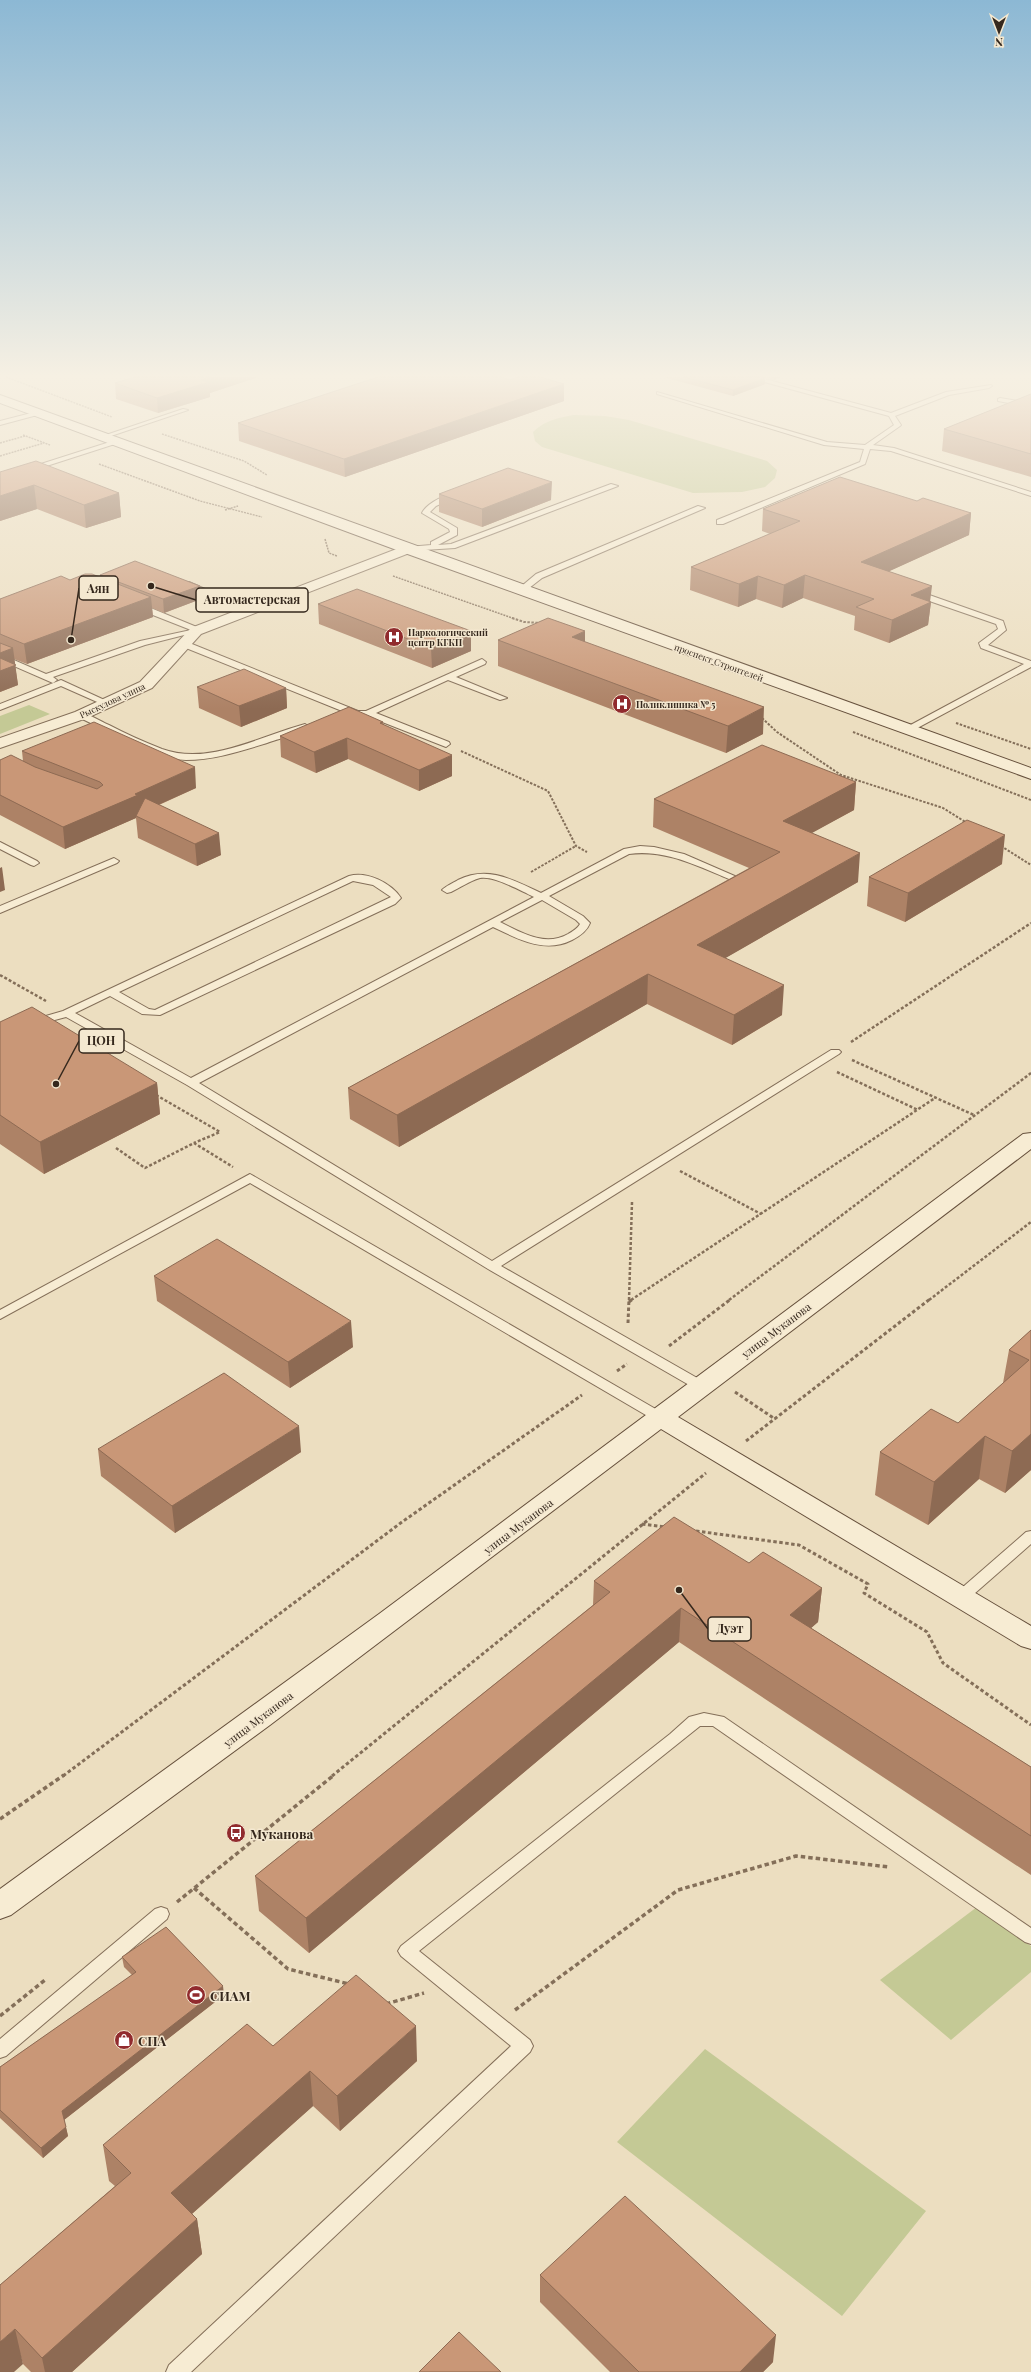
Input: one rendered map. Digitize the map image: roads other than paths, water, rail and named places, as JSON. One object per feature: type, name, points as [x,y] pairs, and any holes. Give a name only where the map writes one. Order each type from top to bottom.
[{"type":"main road","name":"проспект Строителей","points":[[240,488],[1031,774]]},
{"type":"main road","name":"Рыскулова улица","points":[[0,743],[81,715],[146,685],[198,631],[407,549]]},
{"type":"main road","name":"улица Муканова","points":[[0,1906],[128,1815],[661,1418],[701,1386],[1031,1139]]},
{"type":"main road","points":[[661,1418],[1031,1639]]},
{"type":"lane","points":[[407,549],[452,546],[609,488]]},
{"type":"lane","points":[[720,522],[805,488]]},
{"type":"lane","points":[[1012,488],[1031,494]]},
{"type":"lane","points":[[428,548],[454,533],[453,528],[426,514],[427,510],[430,506],[464,492]]},
{"type":"lane","points":[[521,590],[540,576],[701,508]]},
{"type":"lane","points":[[175,579],[251,611]]},
{"type":"lane","points":[[910,592],[1000,623],[1002,630],[983,643],[984,646],[1031,664]]},
{"type":"lane","points":[[133,604],[198,631]]},
{"type":"lane","points":[[45,677],[143,643],[198,631]]},
{"type":"lane","points":[[184,644],[355,713]]},
{"type":"lane","points":[[0,657],[107,703]]},
{"type":"lane","points":[[368,713],[482,662]]},
{"type":"lane","points":[[908,730],[1031,664]]},
{"type":"lane","points":[[448,677],[502,698]]},
{"type":"lane","points":[[0,707],[62,683]]},
{"type":"lane","points":[[340,718],[355,713],[368,713],[446,744]]},
{"type":"lane","points":[[81,715],[172,755],[190,757],[240,747],[318,724]]},
{"type":"lane","points":[[0,845],[34,863]]},
{"type":"lane","points":[[190,1083],[539,896],[627,851],[641,848],[664,851],[732,876]]},
{"type":"lane","points":[[0,910],[114,861]]},
{"type":"lane","points":[[446,890],[473,877],[484,875],[498,877],[583,919],[585,924],[583,928],[567,939],[556,943],[543,943],[530,940],[491,922]]},
{"type":"lane","points":[[28,1024],[67,1013],[112,993],[352,878],[370,880],[393,894],[396,898],[392,902],[156,1013],[146,1012],[112,993]]},
{"type":"lane","points":[[67,1013],[190,1083],[492,1266],[701,1386]]},
{"type":"lane","points":[[492,1266],[835,1052]]},
{"type":"lane","points":[[0,1316],[250,1178],[661,1418]]},
{"type":"lane","points":[[961,1597],[1031,1536]]},
{"type":"lane","points":[[176,2372],[524,2046],[407,1951],[676,1738],[695,1719],[709,1718],[718,1721],[1031,1937]]},
{"type":"lane","points":[[0,2050],[161,1914]]},
{"type":"place","name":"Автомастерская","points":[[151,586]]},
{"type":"place","name":"Наркологический центр КГКП","points":[[394,637]]},
{"type":"place","name":"Аян","points":[[71,640]]},
{"type":"place","name":"Поликлиника № 5","points":[[622,704]]},
{"type":"place","name":"ЦОН","points":[[56,1084]]},
{"type":"place","name":"Дуэт","points":[[679,1590]]},
{"type":"place","name":"Муканова","points":[[236,1833]]},
{"type":"place","name":"СИАМ","points":[[196,1995]]},
{"type":"place","name":"СПА","points":[[124,2040]]}]
